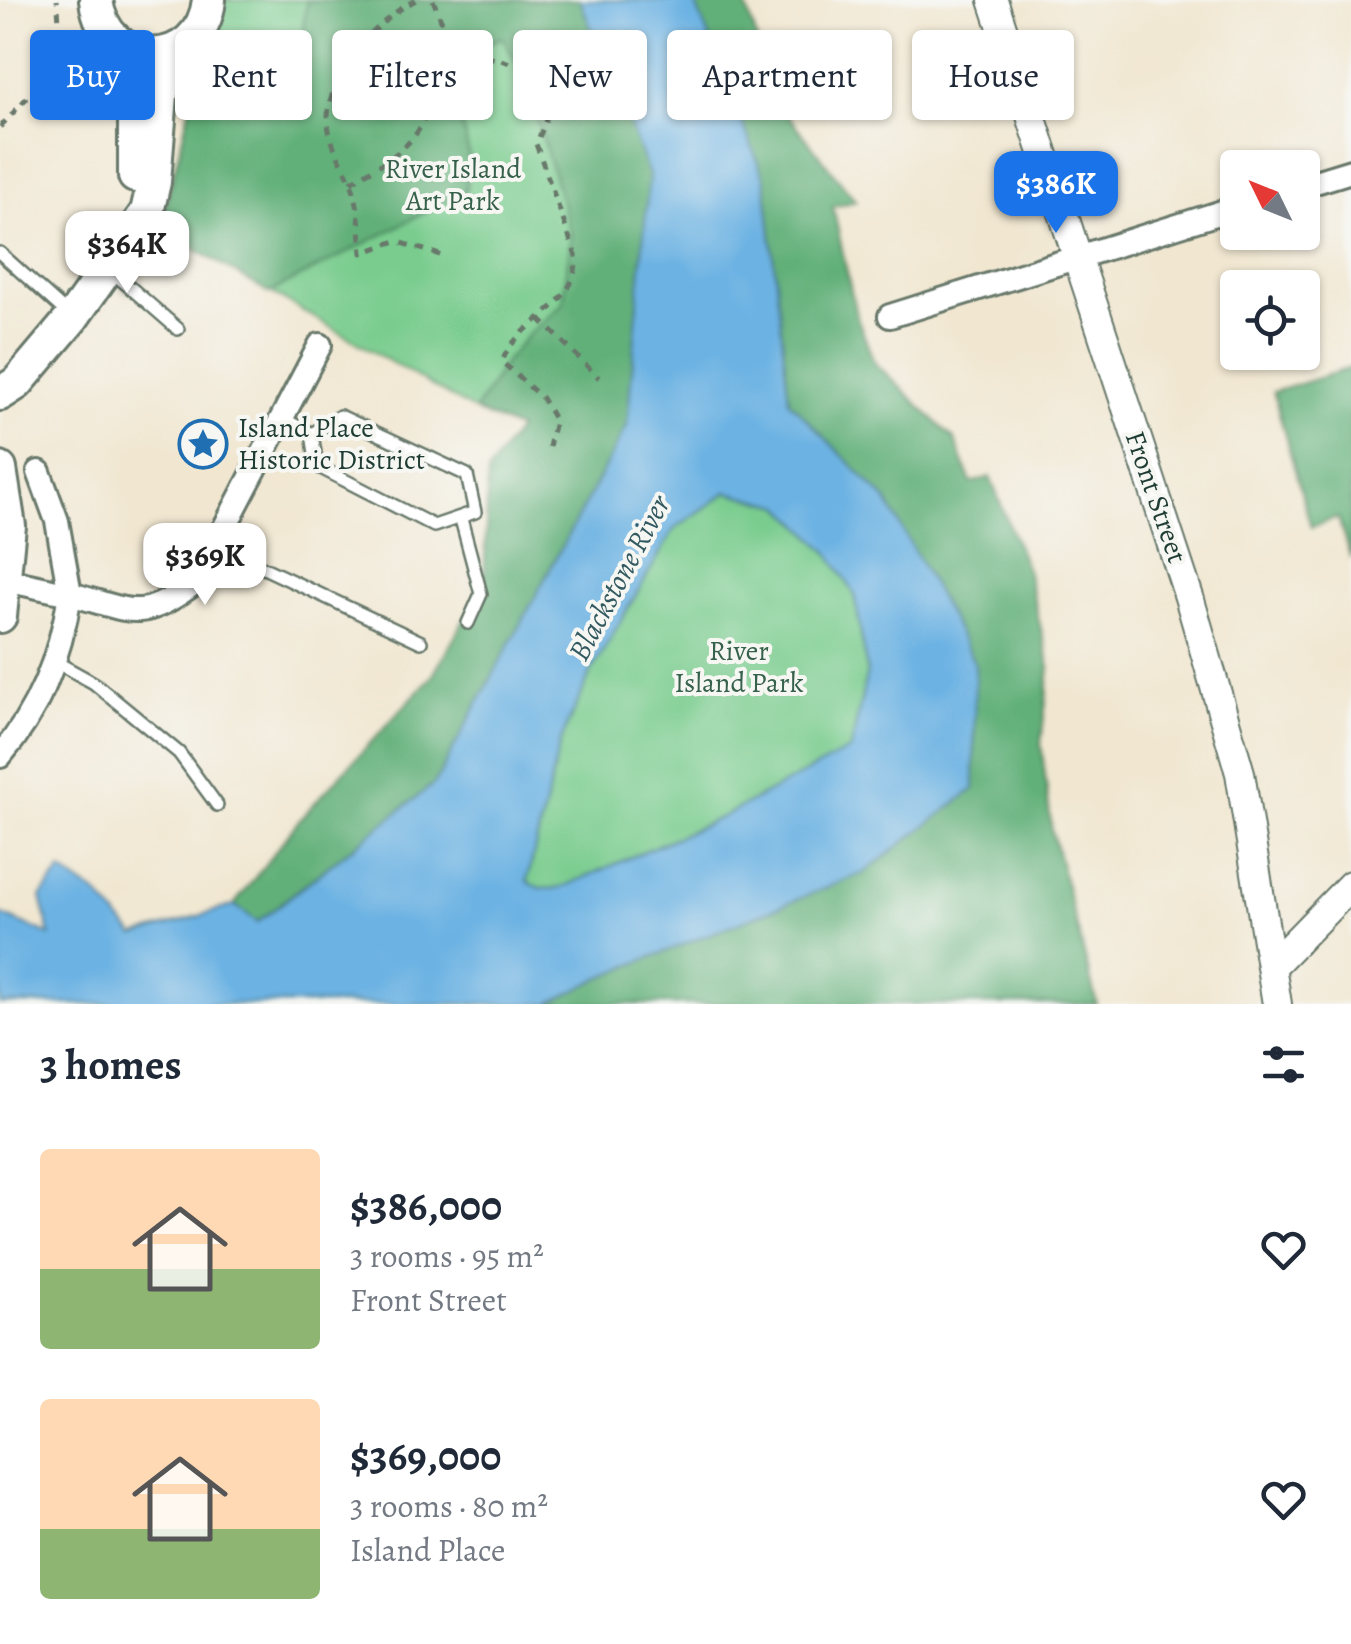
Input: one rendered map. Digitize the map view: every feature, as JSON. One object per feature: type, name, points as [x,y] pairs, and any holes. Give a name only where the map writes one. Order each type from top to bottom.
[{"type":"main road","points":[[199,30],[209,0]]},
{"type":"main road","points":[[96,1],[106,30]]},
{"type":"main road","points":[[0,394],[17,383],[72,318],[147,212],[154,182],[161,94],[175,58]]},
{"type":"main road","points":[[126,240],[136,162],[135,120]]},
{"type":"main road","points":[[0,468],[8,517],[6,580],[0,616]]},
{"type":"street","name":"Front Street","points":[[993,0],[1189,597],[1240,773],[1277,1004]]},
{"type":"street","points":[[1320,180],[1351,171]]},
{"type":"street","points":[[890,316],[1220,213]]},
{"type":"street","points":[[6,580],[139,613],[164,606],[196,582],[320,345]]},
{"type":"street","points":[[0,756],[16,738],[56,662],[70,594],[57,521],[40,472]]},
{"type":"street","points":[[1272,966],[1351,885]]},
{"type":"lane","points":[[0,254],[72,318]]},
{"type":"lane","points":[[108,269],[178,329]]},
{"type":"lane","points":[[340,416],[468,475],[476,512],[434,526],[317,466],[312,434],[340,416]]},
{"type":"lane","points":[[282,418],[312,434]]},
{"type":"lane","points":[[461,520],[482,594],[468,623]]},
{"type":"lane","points":[[216,545],[421,642]]},
{"type":"lane","points":[[56,662],[94,683],[179,753],[216,805]]},
{"type":"path","points":[[0,126],[38,85],[58,50],[57,0]]},
{"type":"path","points":[[416,0],[371,33],[346,68],[332,98],[328,121],[351,182],[362,254],[396,241],[443,256]]},
{"type":"path","points":[[433,0],[445,30]]},
{"type":"path","points":[[493,58],[537,76],[548,94],[548,117],[536,144],[576,256],[577,270],[560,300],[505,354],[502,362],[542,398],[555,422],[549,446]]},
{"type":"path","points":[[351,182],[395,155],[412,140],[424,120]]},
{"type":"path","points":[[540,319],[599,378]]},
{"type":"green space","name":"River Island Art Park","points":[[216,0],[580,0],[592,30],[513,30],[513,120],[628,120],[650,174],[519,429],[475,411],[160,228],[187,120],[312,120],[312,30],[209,30]]},
{"type":"green space","points":[[307,0],[580,0],[592,30],[513,30],[513,57],[502,37],[493,41],[493,30],[332,30],[332,120],[460,120],[469,154],[466,191],[269,293],[160,228],[187,120],[312,120],[312,30],[303,30]]},
{"type":"green space","points":[[693,0],[744,0],[754,30],[705,30]]},
{"type":"green space","points":[[537,120],[628,120],[650,174],[627,426],[435,783],[257,922],[234,905],[299,820],[433,675],[484,584],[488,472],[518,429],[475,411],[506,361],[563,304],[571,234]]},
{"type":"green space","points":[[741,120],[792,120],[856,201],[833,207],[856,314],[874,362],[955,440],[971,483],[990,477],[1027,570],[1050,667],[1041,743],[1052,832],[1097,1004],[548,1004],[974,789],[975,664],[887,501],[789,401],[765,180]]},
{"type":"green space","points":[[1351,368],[1351,559],[1338,518],[1311,527],[1273,392]]},
{"type":"green space","name":"River Island Park","points":[[728,492],[782,506],[830,554],[855,595],[867,672],[851,749],[722,817],[561,888],[543,888],[527,882],[560,742],[592,670],[674,529]]},
{"type":"water","name":"Blackstone River","points":[[580,0],[694,0],[706,30],[667,30],[667,120],[741,120],[765,180],[789,401],[887,501],[975,664],[974,789],[864,873],[604,976],[548,1004],[0,1004],[0,914],[50,935],[41,897],[61,871],[98,895],[135,936],[234,905],[258,922],[435,783],[627,426],[649,175],[627,120],[647,120],[647,30],[592,30]],"holes":[[[727,492],[782,506],[830,554],[855,595],[867,672],[851,749],[722,817],[561,888],[543,888],[527,881],[560,742],[592,670],[674,529]]]},
{"type":"place","name":"Island Place Historic District","points":[[203,444]]}]
